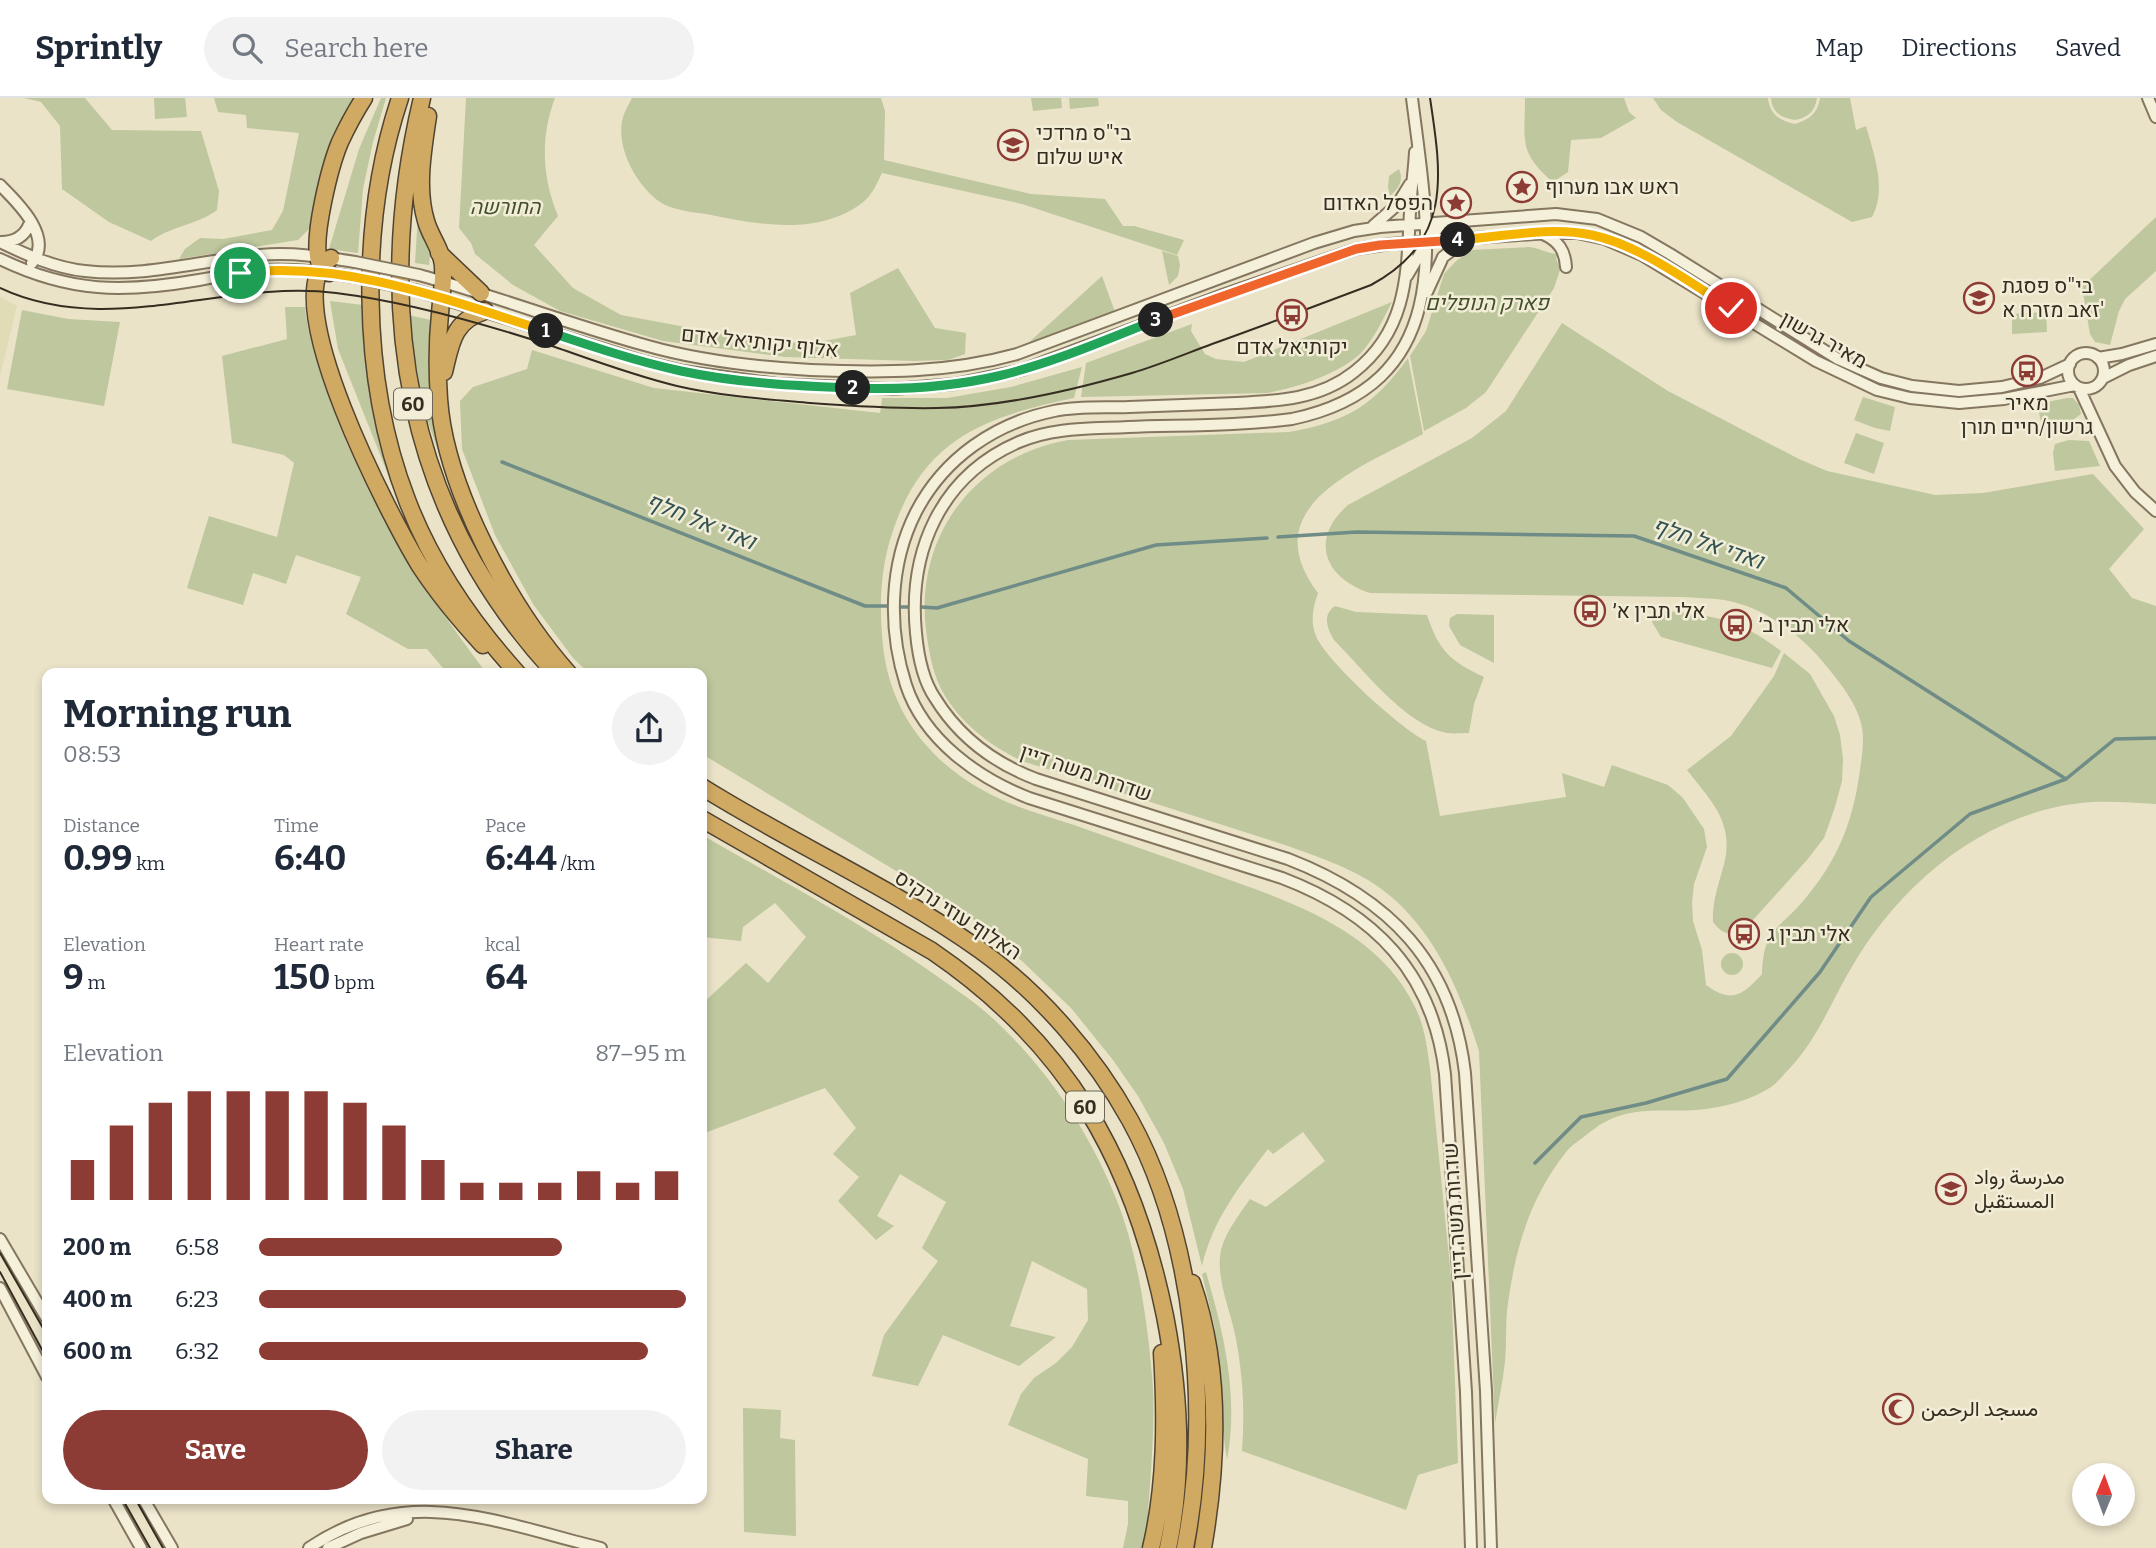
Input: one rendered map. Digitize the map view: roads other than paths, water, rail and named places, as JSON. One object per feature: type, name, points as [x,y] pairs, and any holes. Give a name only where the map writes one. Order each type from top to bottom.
[{"type":"highway","points":[[364,98],[333,161],[320,224],[323,265],[314,300],[323,347],[349,423],[379,490],[407,543],[447,605],[488,650],[509,668]]},
{"type":"highway","name":"60","points":[[400,98],[380,172],[372,256],[370,302],[374,359],[381,404],[407,500],[431,552],[488,639],[511,668]]},
{"type":"highway","name":"60","points":[[422,98],[403,203],[400,254],[405,365],[416,418],[433,474],[455,526],[480,574],[515,625],[551,668]]},
{"type":"highway","points":[[430,98],[421,186],[426,222],[442,260],[438,395],[448,452],[474,523],[492,559],[540,637],[564,668]]},
{"type":"highway","points":[[439,253],[481,293]]},
{"type":"highway","points":[[438,395],[455,332],[466,320],[485,311]]},
{"type":"highway","name":"האלוף עוזי נרקיס","points":[[707,790],[879,888],[981,951],[1045,1008],[1109,1087],[1145,1151],[1170,1226],[1188,1306],[1197,1397],[1196,1466],[1185,1548]]},
{"type":"highway","name":"60","points":[[707,822],[933,951],[964,973],[998,1000],[1032,1036],[1090,1113],[1138,1210],[1156,1274],[1173,1363],[1178,1416],[1177,1486],[1168,1548]]},
{"type":"highway","points":[[1170,1226],[1199,1302],[1208,1338],[1213,1436],[1210,1498],[1203,1548]]},
{"type":"highway","points":[[1151,1548],[1164,1443],[1163,1370],[1156,1274]]},
{"type":"street","name":"שדרות משה דיין","points":[[1412,98],[1425,207],[1419,224]]},
{"type":"street","points":[[2148,98],[2156,117]]},
{"type":"street","name":"שדרות משה דיין","points":[[1416,128],[1413,178],[1419,224],[1427,242],[1424,288],[1411,335],[1383,373],[1347,401],[1323,412],[1274,421],[1059,430],[1022,441],[995,455],[957,487],[928,533],[915,583],[915,624],[922,667],[934,697],[955,726],[994,759],[1036,779],[1288,859],[1327,875],[1368,899],[1391,918],[1413,943],[1438,981],[1457,1026],[1465,1073],[1486,1391],[1491,1548]]},
{"type":"street","points":[[1370,228],[1397,205],[1413,178]]},
{"type":"street","points":[[0,185],[22,208],[36,233],[38,246],[25,270]]},
{"type":"street","points":[[22,208],[29,225],[32,256]]},
{"type":"street","name":"מאיר גרשון","points":[[1419,224],[1556,214],[1584,216],[1608,222],[1670,254],[1823,351],[1865,372],[1895,382],[1959,391],[2002,387],[2040,378],[2070,364]]},
{"type":"street","points":[[1405,278],[1442,223]]},
{"type":"street","name":"אלוף יקותיאל אדם","points":[[0,242],[61,267],[108,274],[164,270],[262,255],[323,265],[354,277],[415,290],[481,293],[646,346],[706,359],[778,368],[912,372],[980,363],[1017,354],[1314,243],[1370,228],[1419,224]]},
{"type":"street","points":[[1408,243],[1419,224]]},
{"type":"street","points":[[0,242],[17,239],[25,233],[29,225]]},
{"type":"street","points":[[1541,233],[1562,249],[1566,267]]},
{"type":"street","name":"מאיר גרשון","points":[[1408,243],[1541,233],[1593,235],[1625,247],[1671,271],[1824,366],[1892,394],[1959,403],[2004,399],[2077,386]]},
{"type":"street","points":[[1420,310],[1443,257],[1467,239]]},
{"type":"street","name":"אלוף יקותיאל אדם","points":[[0,259],[57,282],[108,289],[166,285],[263,270],[355,262],[419,275],[442,290],[485,311],[642,362],[714,377],[777,384],[880,389],[914,388],[988,379],[1022,370],[1341,253],[1380,245],[1408,243]]},
{"type":"street","name":"שדרות משה דיין","points":[[1408,243],[1398,315],[1378,348],[1346,378],[1317,393],[1272,401],[1056,411],[1015,422],[970,447],[943,474],[919,505],[898,561],[894,602],[897,650],[916,708],[940,739],[974,770],[992,782],[1029,798],[1269,874],[1318,893],[1350,911],[1377,932],[1396,954],[1420,991],[1440,1038],[1445,1074],[1466,1392],[1471,1548]]},
{"type":"street","points":[[2156,344],[2098,358],[2082,354],[2070,364],[2069,375],[2094,415],[2115,466],[2135,492],[2156,511]]},
{"type":"street","points":[[2077,386],[2089,389],[2129,365],[2156,356]]},
{"type":"street","points":[[2094,415],[2093,401],[2104,367],[2098,358]]},
{"type":"street","points":[[0,1239],[42,1310]]},
{"type":"street","points":[[0,1288],[42,1368]]},
{"type":"street","points":[[116,1504],[141,1548]]},
{"type":"street","points":[[146,1504],[172,1548]]},
{"type":"street","points":[[328,1548],[379,1526],[443,1511]]},
{"type":"street","points":[[309,1548],[342,1530],[374,1518],[443,1511],[519,1525],[601,1548]]},
{"type":"waterway","name":"ואדי אל חלף","points":[[502,462],[865,606],[888,606]]},
{"type":"waterway","name":"ואדי אל חלף","points":[[1278,537],[1357,532],[1634,536],[1786,588],[1849,641],[2066,779]]},
{"type":"waterway","name":"ואדי אל חלף","points":[[921,607],[937,608],[1156,545],[1267,538]]},
{"type":"waterway","name":"ואדי אל חלף","points":[[900,607],[908,607]]},
{"type":"waterway","points":[[1535,1163],[1581,1117],[1646,1103],[1727,1079],[1820,972],[1871,897],[1970,814],[2066,779],[2115,739],[2156,738]]},
{"type":"tram line","points":[[0,288],[41,302],[82,308],[124,308],[251,293],[336,293],[391,302],[474,322],[646,378],[710,392],[874,407],[937,408],[986,405],[1060,392],[1142,370],[1371,285],[1397,268],[1416,248],[1428,227],[1435,205],[1437,154],[1430,98]]},
{"type":"tram line","points":[[0,1253],[42,1326]]},
{"type":"tram line","points":[[0,1272],[42,1350]]},
{"type":"tram line","points":[[125,1504],[150,1548]]},
{"type":"tram line","points":[[138,1504],[163,1548]]},
{"type":"place","name":"בי\"ס מרדכי איש שלום","points":[[1013,145]]},
{"type":"place","name":"ראש אבו מערוף","points":[[1522,187]]},
{"type":"place","name":"הפסל האדום","points":[[1456,203]]},
{"type":"place","name":"בי\"ס פסגת זאב מזרח א'","points":[[1979,298]]},
{"type":"place","name":"יקותיאל אדם","points":[[1292,315]]},
{"type":"place","name":"מאיר גרשון/חיים תורן","points":[[2027,371]]},
{"type":"place","name":"אלי תבין א׳","points":[[1590,611]]},
{"type":"place","name":"אלי תבין ב׳","points":[[1736,625]]},
{"type":"place","name":"אלי תבין ג","points":[[1744,934]]},
{"type":"place","name":"مدرسة رواد المستقبل","points":[[1951,1189]]},
{"type":"place","name":"مسجد الرحمن","points":[[1898,1409]]},
{"type":"park label","name":"החורשה","points":[[505,207]]},
{"type":"park label","name":"פארק הנופלים","points":[[1487,303]]}]
